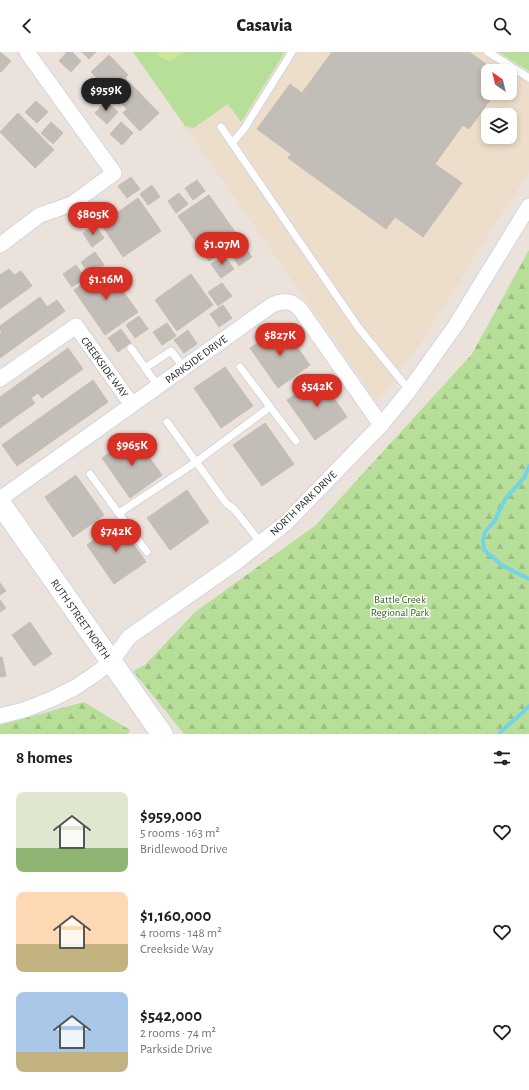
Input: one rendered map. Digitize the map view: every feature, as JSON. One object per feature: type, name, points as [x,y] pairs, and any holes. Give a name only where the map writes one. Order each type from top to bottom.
[{"type":"street","points":[[0,245],[40,215],[72,204],[114,173],[27,52]]},
{"type":"street","name":"NORTH PARK DRIVE","points":[[0,716],[24,710],[52,699],[74,688],[111,662],[129,637],[235,563],[286,523],[381,425],[409,390],[456,325],[529,206]]},
{"type":"street","name":"PARKSIDE DRIVE","points":[[0,499],[278,302],[287,301],[295,304],[300,309],[381,425]]},
{"type":"street","name":"CREEKSIDE WAY","points":[[0,379],[76,326],[132,405]]},
{"type":"street","name":"RUTH STREET NORTH","points":[[0,503],[162,734]]},
{"type":"lane","points":[[232,143],[244,129],[292,52]]},
{"type":"lane","points":[[488,52],[529,78]]},
{"type":"lane","points":[[221,127],[358,327],[409,390]]},
{"type":"lane","points":[[131,348],[158,386]]},
{"type":"lane","points":[[145,368],[171,351],[184,368]]},
{"type":"lane","points":[[240,367],[296,441]]},
{"type":"lane","points":[[119,513],[196,462],[270,407]]},
{"type":"lane","points":[[167,422],[226,503],[234,510],[261,543]]},
{"type":"lane","points":[[90,474],[148,552]]},
{"type":"shaded area","points":[[133,52],[529,52],[529,173],[420,344],[377,402]]},
{"type":"green space","points":[[133,52],[285,52],[241,122],[228,104],[194,128],[185,126]]},
{"type":"green space","points":[[156,52],[184,52],[170,62],[160,57]]},
{"type":"green space","points":[[498,52],[529,52],[529,71]]},
{"type":"green space","name":"Battle Creek Regional Park","points":[[529,250],[529,734],[184,734],[133,671],[145,665],[195,612],[316,525],[472,354]]},
{"type":"green space","points":[[84,702],[130,730],[128,734],[0,734],[0,725]]},
{"type":"building","points":[[0,52],[11,61],[1,72],[0,72]]},
{"type":"building","points":[[67,52],[72,52],[81,61],[71,72],[59,61]]},
{"type":"building","points":[[82,52],[96,52],[89,59]]},
{"type":"building","points":[[332,52],[469,52],[486,64],[481,64],[481,100],[490,100],[484,108],[481,108],[481,112],[469,129],[463,125],[435,164],[462,183],[423,237],[395,217],[386,229],[288,158],[291,154],[257,129],[290,84],[302,93]]},
{"type":"building","points":[[109,55],[128,75],[125,78],[159,113],[140,131],[123,113],[127,109],[91,72]]},
{"type":"building","points":[[91,81],[103,92],[93,103],[81,93]]},
{"type":"building","points":[[36,101],[48,112],[37,123],[25,112]]},
{"type":"building","points":[[106,101],[118,112],[107,124],[95,113]]},
{"type":"building","points":[[18,113],[54,150],[35,168],[0,132]]},
{"type":"building","points":[[51,122],[63,133],[53,144],[41,133]]},
{"type":"building","points":[[121,122],[133,133],[122,145],[110,134]]},
{"type":"building","points":[[131,177],[140,189],[127,198],[118,186]]},
{"type":"building","points":[[197,180],[205,191],[193,200],[185,188]]},
{"type":"building","points":[[152,185],[160,197],[148,205],[140,194]]},
{"type":"building","points":[[179,193],[188,204],[176,213],[168,201]]},
{"type":"building","points":[[209,195],[240,239],[209,261],[178,216]]},
{"type":"building","points":[[138,198],[161,231],[123,257],[101,224]]},
{"type":"building","points":[[95,204],[104,216],[92,225],[83,212]]},
{"type":"building","points":[[95,225],[104,238],[92,247],[83,233]]},
{"type":"building","points":[[241,242],[252,257],[239,266],[229,251]]},
{"type":"building","points":[[95,252],[104,265],[90,275],[81,262]]},
{"type":"building","points":[[224,255],[234,269],[221,278],[211,264]]},
{"type":"building","points":[[76,265],[85,278],[72,287],[63,274]]},
{"type":"building","points":[[106,268],[138,312],[105,335],[74,290]]},
{"type":"building","points":[[9,269],[14,275],[21,271],[32,286],[0,309],[0,275]]},
{"type":"building","points":[[191,274],[213,305],[177,331],[155,300]]},
{"type":"building","points":[[222,283],[232,296],[218,306],[208,292]]},
{"type":"building","points":[[40,297],[47,307],[57,300],[65,311],[0,358],[0,334],[2,333],[0,326]]},
{"type":"building","points":[[223,305],[232,318],[219,327],[210,314]]},
{"type":"building","points":[[139,316],[148,329],[135,338],[126,325]]},
{"type":"building","points":[[167,323],[176,336],[162,345],[153,332]]},
{"type":"building","points":[[282,326],[310,365],[278,388],[250,348]]},
{"type":"building","points":[[121,329],[131,343],[118,352],[108,338]]},
{"type":"building","points":[[188,330],[197,344],[184,353],[174,340]]},
{"type":"building","points":[[68,348],[83,369],[42,398],[38,393],[31,398],[35,403],[0,428],[0,397]]},
{"type":"building","points":[[225,367],[253,406],[221,428],[194,388]]},
{"type":"building","points":[[319,377],[347,417],[315,440],[287,400]]},
{"type":"building","points":[[93,380],[108,402],[17,466],[2,445]]},
{"type":"building","points":[[265,423],[294,464],[262,486],[233,445]]},
{"type":"building","points":[[134,436],[162,475],[130,498],[102,458]]},
{"type":"building","points":[[76,475],[104,515],[73,537],[45,497]]},
{"type":"building","points":[[187,490],[209,522],[170,550],[147,518]]},
{"type":"building","points":[[118,522],[146,562],[114,584],[87,545]]},
{"type":"building","points":[[0,583],[6,591],[0,595]]},
{"type":"building","points":[[0,600],[6,608],[0,612]]},
{"type":"building","points":[[30,622],[52,654],[34,666],[12,635]]},
{"type":"building","points":[[0,657],[2,657],[6,676],[0,677]]},
{"type":"waterway","points":[[529,466],[524,478],[506,498],[494,522],[485,532],[483,540],[484,550],[503,566],[529,579]]},
{"type":"waterway","points":[[499,734],[529,706]]}]
